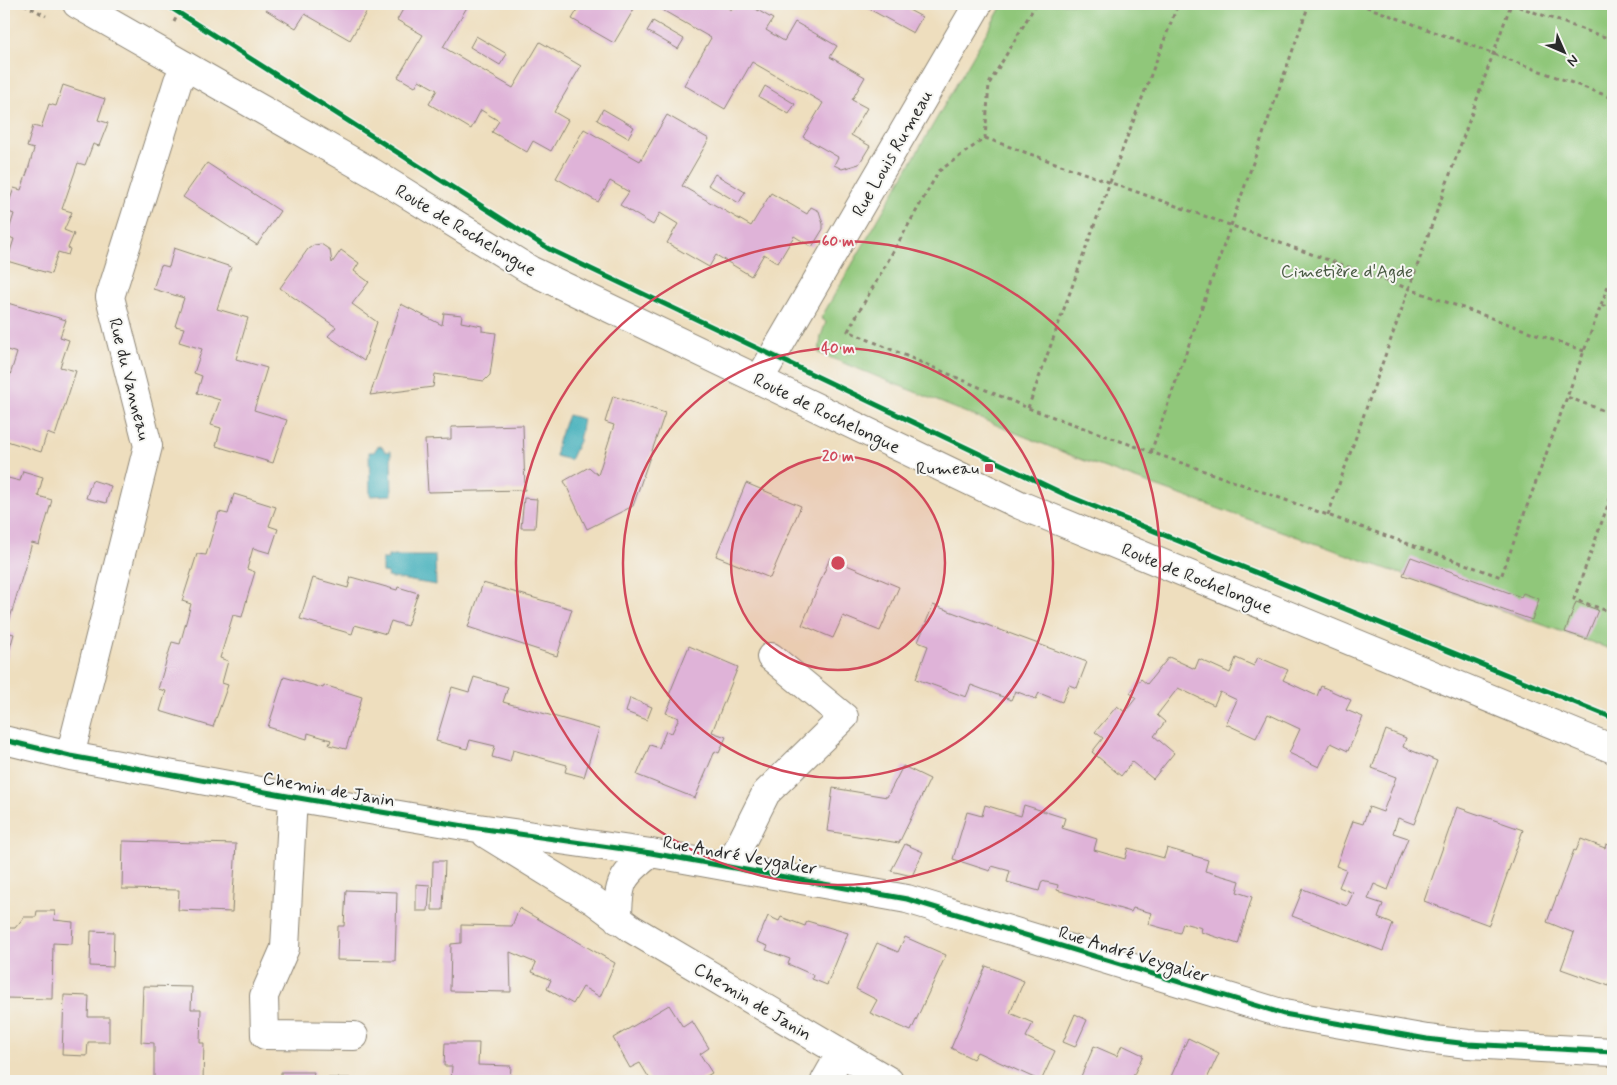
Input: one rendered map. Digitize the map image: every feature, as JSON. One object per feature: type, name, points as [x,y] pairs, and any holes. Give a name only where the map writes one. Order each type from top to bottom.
[{"type":"street","name":"Route de Rochelongue","points":[[77,4],[373,173],[530,270],[1020,505],[1613,749]]},
{"type":"street","name":"Rue Louis Rumeau","points":[[759,380],[978,4]]},
{"type":"street","name":"Rue du Vanneau","points":[[70,756],[148,446],[110,297],[178,81],[185,66]]},
{"type":"street","points":[[729,867],[766,793],[844,717],[771,657]]},
{"type":"street","name":"Chemin de Janin","points":[[4,740],[70,756],[293,797],[476,828],[651,853]]},
{"type":"street","points":[[293,797],[285,948],[264,996],[265,1035],[354,1036]]},
{"type":"street","name":"Chemin de Janin","points":[[476,828],[593,900],[618,920],[889,1081]]},
{"type":"street","points":[[618,920],[618,890],[630,869],[651,853]]},
{"type":"street","name":"Rue André Veygalier","points":[[651,853],[907,899],[1284,1014],[1443,1041],[1613,1052]]},
{"type":"street","points":[[825,1081],[841,1053]]},
{"type":"path","points":[[985,138],[989,84],[1036,4]]},
{"type":"path","points":[[1028,408],[1110,182],[1178,4]]},
{"type":"path","points":[[1150,452],[1309,4]]},
{"type":"path","points":[[1359,4],[1613,98]]},
{"type":"path","points":[[1328,515],[1511,4],[1613,40]]},
{"type":"path","points":[[172,8],[188,18]]},
{"type":"path","points":[[985,138],[1584,351]]},
{"type":"path","points":[[985,138],[939,171],[848,331],[1028,408],[1501,577],[1613,272]]},
{"type":"path","points":[[1601,305],[1613,309]]},
{"type":"path","points":[[1567,397],[1613,414]]},
{"type":"path","points":[[1613,491],[1574,599],[1613,613]]},
{"type":"green space","name":"Cimetière d'Agde","points":[[1003,4],[1613,4],[1613,650],[1080,459],[819,353],[821,336],[826,322],[821,318]]},
{"type":"water","points":[[568,415],[583,419],[579,441],[570,460],[556,456],[558,440]]},
{"type":"water","points":[[381,446],[386,452],[391,451],[392,495],[370,496],[369,452],[374,452],[377,447]]},
{"type":"water","points":[[388,556],[435,556],[436,585],[387,577],[388,573],[382,572],[382,559],[388,559]]},
{"type":"building","points":[[270,4],[371,4],[350,40],[305,14],[296,28],[266,10]]},
{"type":"building","points":[[406,4],[469,4],[443,47],[513,88],[540,42],[581,66],[554,112],[568,120],[551,151],[533,141],[527,152],[492,132],[499,121],[481,110],[471,129],[429,104],[437,90],[419,80],[415,87],[398,77],[423,35],[397,20]]},
{"type":"building","points":[[581,4],[637,4],[614,43],[572,19]]},
{"type":"building","points":[[652,4],[721,4],[732,10],[736,4],[747,4],[773,19],[766,30],[784,41],[795,22],[837,46],[830,57],[865,77],[852,100],[867,108],[851,135],[870,146],[859,164],[842,169],[834,165],[838,157],[803,137],[823,103],[752,62],[725,109],[684,85],[711,38]]},
{"type":"building","points":[[860,4],[912,4],[909,10],[922,17],[913,33]]},
{"type":"building","points":[[653,21],[684,39],[678,49],[647,31]]},
{"type":"building","points":[[476,36],[507,54],[500,65],[470,47]]},
{"type":"building","points":[[63,85],[105,99],[98,120],[108,123],[99,146],[93,144],[85,165],[78,163],[62,209],[72,212],[64,230],[74,234],[68,248],[70,249],[68,255],[58,252],[51,274],[7,261],[14,239],[7,236],[14,214],[6,211],[14,188],[21,190],[28,170],[34,149],[27,147],[33,126],[41,128],[49,104],[56,106]]},
{"type":"building","points":[[765,86],[795,104],[789,114],[759,97]]},
{"type":"building","points":[[603,109],[634,127],[628,138],[597,120]]},
{"type":"building","points":[[667,115],[709,139],[682,186],[751,226],[771,193],[807,214],[811,207],[819,211],[823,224],[823,229],[812,247],[794,236],[778,263],[764,254],[751,276],[716,255],[709,267],[667,243],[678,224],[660,213],[653,225],[620,205],[629,192],[610,181],[598,202],[556,178],[584,129],[640,161]]},
{"type":"building","points":[[207,163],[280,211],[257,245],[183,197]]},
{"type":"building","points":[[715,174],[745,192],[739,203],[708,185]]},
{"type":"building","points":[[321,244],[330,250],[332,263],[341,250],[359,263],[354,271],[369,282],[352,304],[377,322],[364,361],[328,336],[336,327],[280,288],[308,249],[314,245]]},
{"type":"building","points":[[174,248],[231,267],[217,309],[248,318],[236,359],[267,368],[254,410],[287,420],[273,463],[216,446],[221,428],[211,425],[220,400],[197,393],[202,376],[194,373],[202,349],[179,342],[184,328],[175,326],[184,298],[153,289],[161,265],[169,267]]},
{"type":"building","points":[[4,302],[66,320],[60,337],[69,340],[60,367],[76,371],[55,436],[47,433],[41,452],[4,440],[4,394],[17,353],[4,349]]},
{"type":"building","points":[[401,304],[442,325],[444,313],[462,315],[461,322],[482,326],[482,331],[496,333],[490,375],[484,381],[435,374],[433,387],[370,395]]},
{"type":"building","points":[[613,396],[665,413],[633,506],[587,529],[564,481],[589,467],[598,475],[614,425],[605,422]]},
{"type":"building","points":[[523,425],[525,490],[428,492],[425,440],[451,439],[451,427]]},
{"type":"building","points":[[23,471],[43,477],[38,496],[52,500],[39,545],[32,543],[6,632],[14,634],[4,668],[4,477],[20,481]]},
{"type":"building","points":[[92,480],[111,486],[106,503],[86,498]]},
{"type":"building","points":[[746,483],[801,506],[770,578],[716,556]]},
{"type":"building","points":[[234,494],[276,507],[269,526],[278,529],[270,553],[253,548],[247,569],[255,572],[242,617],[233,615],[220,658],[228,661],[222,683],[228,685],[213,727],[160,711],[166,691],[158,689],[172,642],[180,644],[191,604],[182,601],[197,554],[206,555],[219,512],[228,514]]},
{"type":"building","points":[[524,498],[537,499],[535,528],[521,528]]},
{"type":"building","points":[[1411,557],[1521,597],[1523,593],[1539,599],[1532,620],[1403,575]]},
{"type":"building","points":[[830,558],[899,587],[880,631],[843,616],[833,638],[802,625]]},
{"type":"building","points":[[351,577],[397,590],[398,587],[418,593],[407,626],[391,621],[386,634],[355,625],[352,634],[300,619],[313,578],[348,588]]},
{"type":"building","points":[[483,583],[572,609],[557,656],[468,627]]},
{"type":"building","points":[[1576,602],[1598,610],[1586,639],[1565,632]]},
{"type":"building","points":[[933,605],[1087,662],[1077,688],[1069,685],[1062,702],[1039,693],[1036,699],[1015,691],[1011,700],[971,685],[966,697],[916,679],[928,646],[918,642]]},
{"type":"building","points":[[689,646],[738,667],[712,732],[726,737],[719,753],[715,751],[695,798],[637,775],[650,745],[659,748],[666,731],[672,733],[679,718],[666,713],[673,697],[669,695]]},
{"type":"building","points":[[1169,657],[1195,669],[1199,659],[1230,673],[1236,658],[1254,666],[1258,657],[1288,670],[1283,680],[1317,696],[1321,686],[1351,700],[1346,710],[1363,717],[1348,751],[1331,743],[1319,767],[1289,753],[1300,729],[1268,714],[1256,738],[1226,724],[1237,700],[1220,692],[1214,705],[1178,688],[1157,715],[1165,722],[1154,736],[1174,753],[1153,779],[1132,762],[1121,776],[1092,752],[1103,738],[1095,732],[1117,706],[1125,712],[1136,698],[1130,693],[1141,679],[1147,684]]},
{"type":"building","points":[[284,677],[323,688],[324,685],[362,697],[346,749],[329,745],[331,740],[308,733],[307,739],[268,727]]},
{"type":"building","points":[[474,677],[508,687],[503,702],[599,729],[584,777],[565,772],[567,765],[513,750],[510,762],[492,757],[495,746],[470,740],[467,749],[436,741],[452,687],[469,692]]},
{"type":"building","points":[[630,698],[652,707],[647,720],[626,712]]},
{"type":"building","points":[[1386,730],[1406,738],[1403,747],[1437,761],[1414,824],[1398,818],[1393,833],[1408,838],[1388,890],[1374,884],[1368,899],[1383,904],[1378,918],[1393,924],[1383,951],[1292,916],[1303,889],[1347,906],[1353,893],[1339,887],[1346,870],[1336,866],[1353,821],[1363,824],[1369,807],[1383,812],[1396,777],[1372,768]]},
{"type":"building","points":[[903,766],[930,779],[899,843],[827,831],[833,788],[887,797]]},
{"type":"building","points":[[985,805],[1021,816],[1024,805],[1065,818],[1062,828],[1097,839],[1094,850],[1125,859],[1128,848],[1164,858],[1167,848],[1208,860],[1205,871],[1240,881],[1237,892],[1252,897],[1238,944],[1201,932],[1202,928],[1183,923],[1180,933],[1148,924],[1152,913],[1133,908],[1131,912],[1057,890],[1058,885],[1042,881],[1039,891],[1007,882],[1010,871],[992,866],[990,871],[953,859],[967,812],[982,816]]},
{"type":"building","points":[[1457,807],[1523,830],[1489,925],[1424,901]]},
{"type":"building","points":[[1581,839],[1605,848],[1606,844],[1613,846],[1613,974],[1609,986],[1561,969],[1574,933],[1547,922],[1574,850],[1576,851]]},
{"type":"building","points":[[123,841],[236,844],[232,912],[178,910],[179,890],[122,889]]},
{"type":"building","points":[[905,844],[923,852],[912,876],[891,871]]},
{"type":"building","points":[[433,861],[445,861],[443,910],[432,910]]},
{"type":"building","points":[[416,884],[430,885],[428,911],[416,911]]},
{"type":"building","points":[[346,890],[397,892],[395,961],[337,960],[338,926],[344,926]]},
{"type":"building","points":[[519,908],[615,963],[600,997],[583,987],[573,1004],[547,989],[551,980],[532,972],[536,963],[510,952],[511,992],[450,991],[451,944],[461,943],[461,925],[512,926]]},
{"type":"building","points":[[37,911],[55,911],[54,920],[73,922],[72,944],[53,943],[52,999],[4,998],[4,928],[15,928],[24,917],[36,917]]},
{"type":"building","points":[[768,916],[779,921],[781,917],[805,926],[807,921],[848,933],[827,985],[812,979],[813,975],[788,964],[790,959],[766,950],[768,946],[757,942]]},
{"type":"building","points":[[91,931],[114,932],[113,967],[90,966]]},
{"type":"building","points":[[905,937],[946,955],[911,1031],[870,1013],[877,1000],[856,989],[877,943],[898,952]]},
{"type":"building","points":[[986,966],[1024,981],[1010,1013],[1033,1023],[1026,1037],[1055,1051],[1041,1081],[977,1052],[973,1059],[951,1048]]},
{"type":"building","points":[[143,986],[192,987],[191,1009],[201,1009],[200,1043],[204,1043],[203,1081],[154,1081],[154,1043],[141,1042]]},
{"type":"building","points":[[64,995],[89,996],[88,1017],[109,1017],[109,1042],[88,1042],[87,1056],[62,1055]]},
{"type":"building","points":[[669,1005],[683,1027],[692,1021],[709,1048],[700,1054],[712,1073],[698,1081],[651,1081],[640,1063],[630,1068],[613,1038]]},
{"type":"building","points":[[1075,1014],[1087,1020],[1075,1047],[1063,1042]]},
{"type":"building","points":[[1188,1038],[1219,1053],[1206,1081],[1169,1081]]},
{"type":"building","points":[[445,1043],[479,1043],[478,1065],[511,1066],[510,1081],[451,1081],[452,1066],[444,1066]]},
{"type":"building","points":[[1122,1045],[1143,1055],[1131,1081],[1079,1081],[1094,1046],[1117,1056]]},
{"type":"building","points":[[281,1072],[314,1072],[313,1078],[350,1078],[350,1081],[281,1081]]},
{"type":"cycle path","points":[[165,4],[549,249],[1066,495],[1613,718]]},
{"type":"cycle path","points":[[4,740],[70,756],[293,797],[464,826],[651,853],[907,899],[1284,1014],[1427,1039],[1468,1044],[1613,1052]]},
{"type":"place","name":"Rumeau","points":[[989,468]]}]
